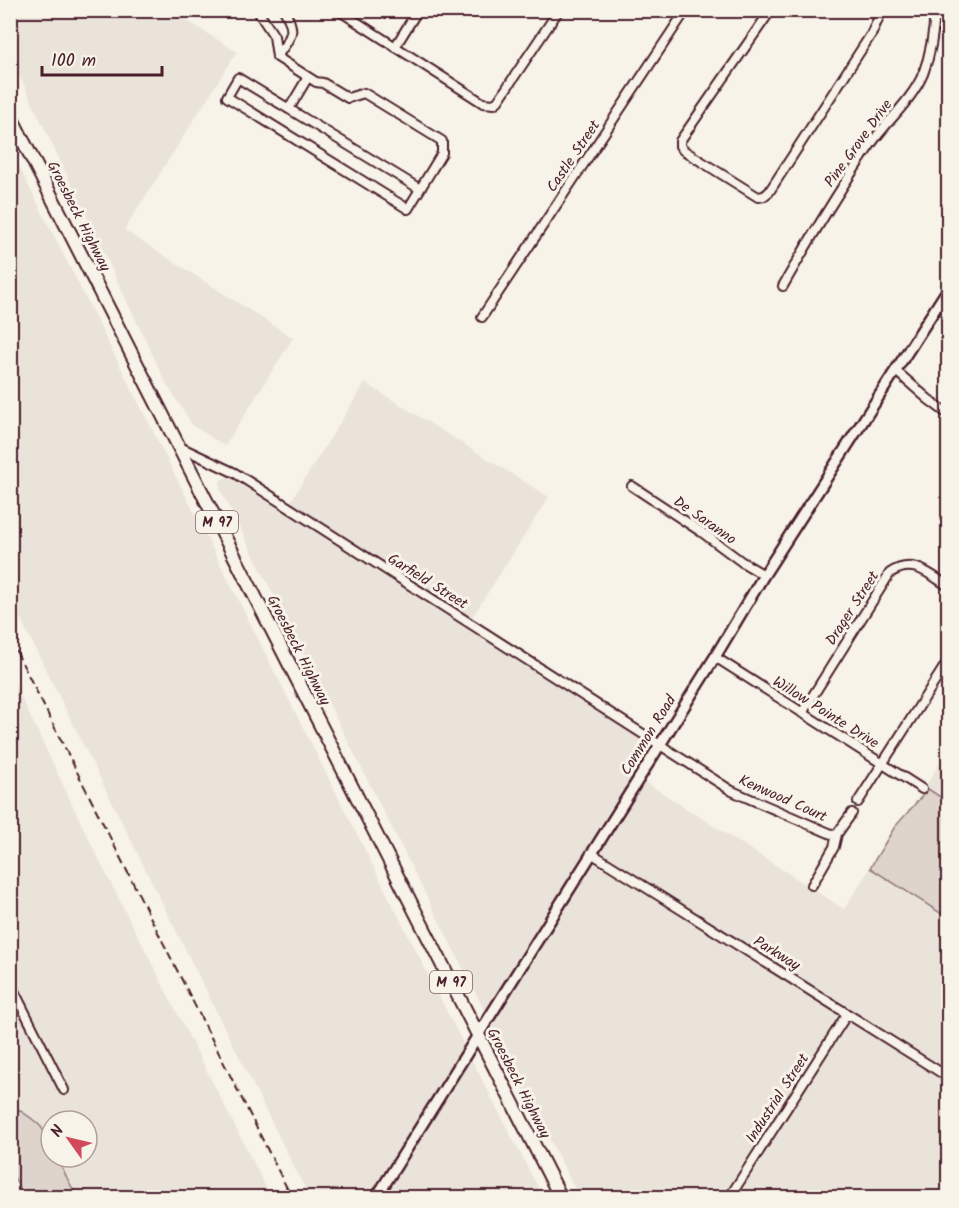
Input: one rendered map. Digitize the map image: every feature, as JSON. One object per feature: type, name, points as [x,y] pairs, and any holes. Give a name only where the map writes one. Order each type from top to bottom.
[{"type":"main road","name":"Groesbeck Highway","points":[[10,115],[561,1197]]},
{"type":"street","points":[[257,10],[274,36],[278,57],[316,82],[323,82],[348,98],[364,93],[442,141],[442,153],[408,209],[227,97],[238,78],[420,189]]},
{"type":"street","points":[[278,57],[293,31],[292,24],[284,10]]},
{"type":"street","points":[[338,10],[483,103],[494,104],[502,96],[559,10]]},
{"type":"street","points":[[395,47],[418,10]]},
{"type":"street","name":"Castle Street","points":[[482,317],[686,10]]},
{"type":"street","points":[[771,10],[680,141],[683,150],[758,197],[769,192],[872,33],[882,10]]},
{"type":"street","name":"Pine Grove Drive","points":[[783,286],[832,203],[872,142],[919,81],[931,48],[935,10]]},
{"type":"street","points":[[289,109],[308,77]]},
{"type":"street","name":"Common Road","points":[[376,1197],[715,657],[764,575],[896,371],[945,301],[948,289]]},
{"type":"street","points":[[896,371],[948,414]]},
{"type":"street","name":"Garfield Street","points":[[179,446],[235,473],[660,744]]},
{"type":"street","name":"De Saranno","points":[[632,486],[764,575]]},
{"type":"street","name":"Drager Street","points":[[802,713],[890,573],[903,566],[910,566],[924,571],[948,586]]},
{"type":"street","name":"Willow Pointe Drive","points":[[715,657],[922,789]]},
{"type":"street","points":[[858,802],[948,661]]},
{"type":"street","name":"Kenwood Court","points":[[660,744],[732,791],[836,836]]},
{"type":"street","name":"Kenwood Court","points":[[812,885],[834,847],[836,836],[852,813]]},
{"type":"street","name":"Parkway","points":[[591,853],[948,1077]]},
{"type":"street","points":[[10,983],[64,1090]]},
{"type":"street","name":"Industrial Street","points":[[729,1197],[847,1014]]},
{"type":"shaded area","points":[[11,10],[172,11],[237,52],[124,230],[293,338],[225,446],[193,426],[167,385],[11,58]]},
{"type":"shaded area","points":[[707,11],[750,11],[745,19]]},
{"type":"shaded area","points":[[10,149],[543,1197],[309,1197],[11,600]]},
{"type":"shaded area","points":[[365,383],[549,497],[467,625],[647,739],[647,747],[631,773],[844,909],[870,868],[948,918],[948,1197],[579,1197],[220,489],[220,481],[230,477],[285,510]]},
{"type":"shaded area","points":[[10,674],[95,852],[271,1197],[77,1197],[62,1169],[99,1169],[99,1109],[39,1109],[39,1123],[11,1105]]},
{"type":"shaded area","points":[[948,750],[948,802],[925,787]]},
{"type":"shaded area","points":[[925,787],[948,802],[948,918],[870,868],[894,828],[923,795]]},
{"type":"shaded area","points":[[11,1105],[39,1125],[39,1169],[62,1169],[77,1197],[24,1197],[11,1171]]},
{"type":"railway","points":[[10,639],[292,1198]]}]
